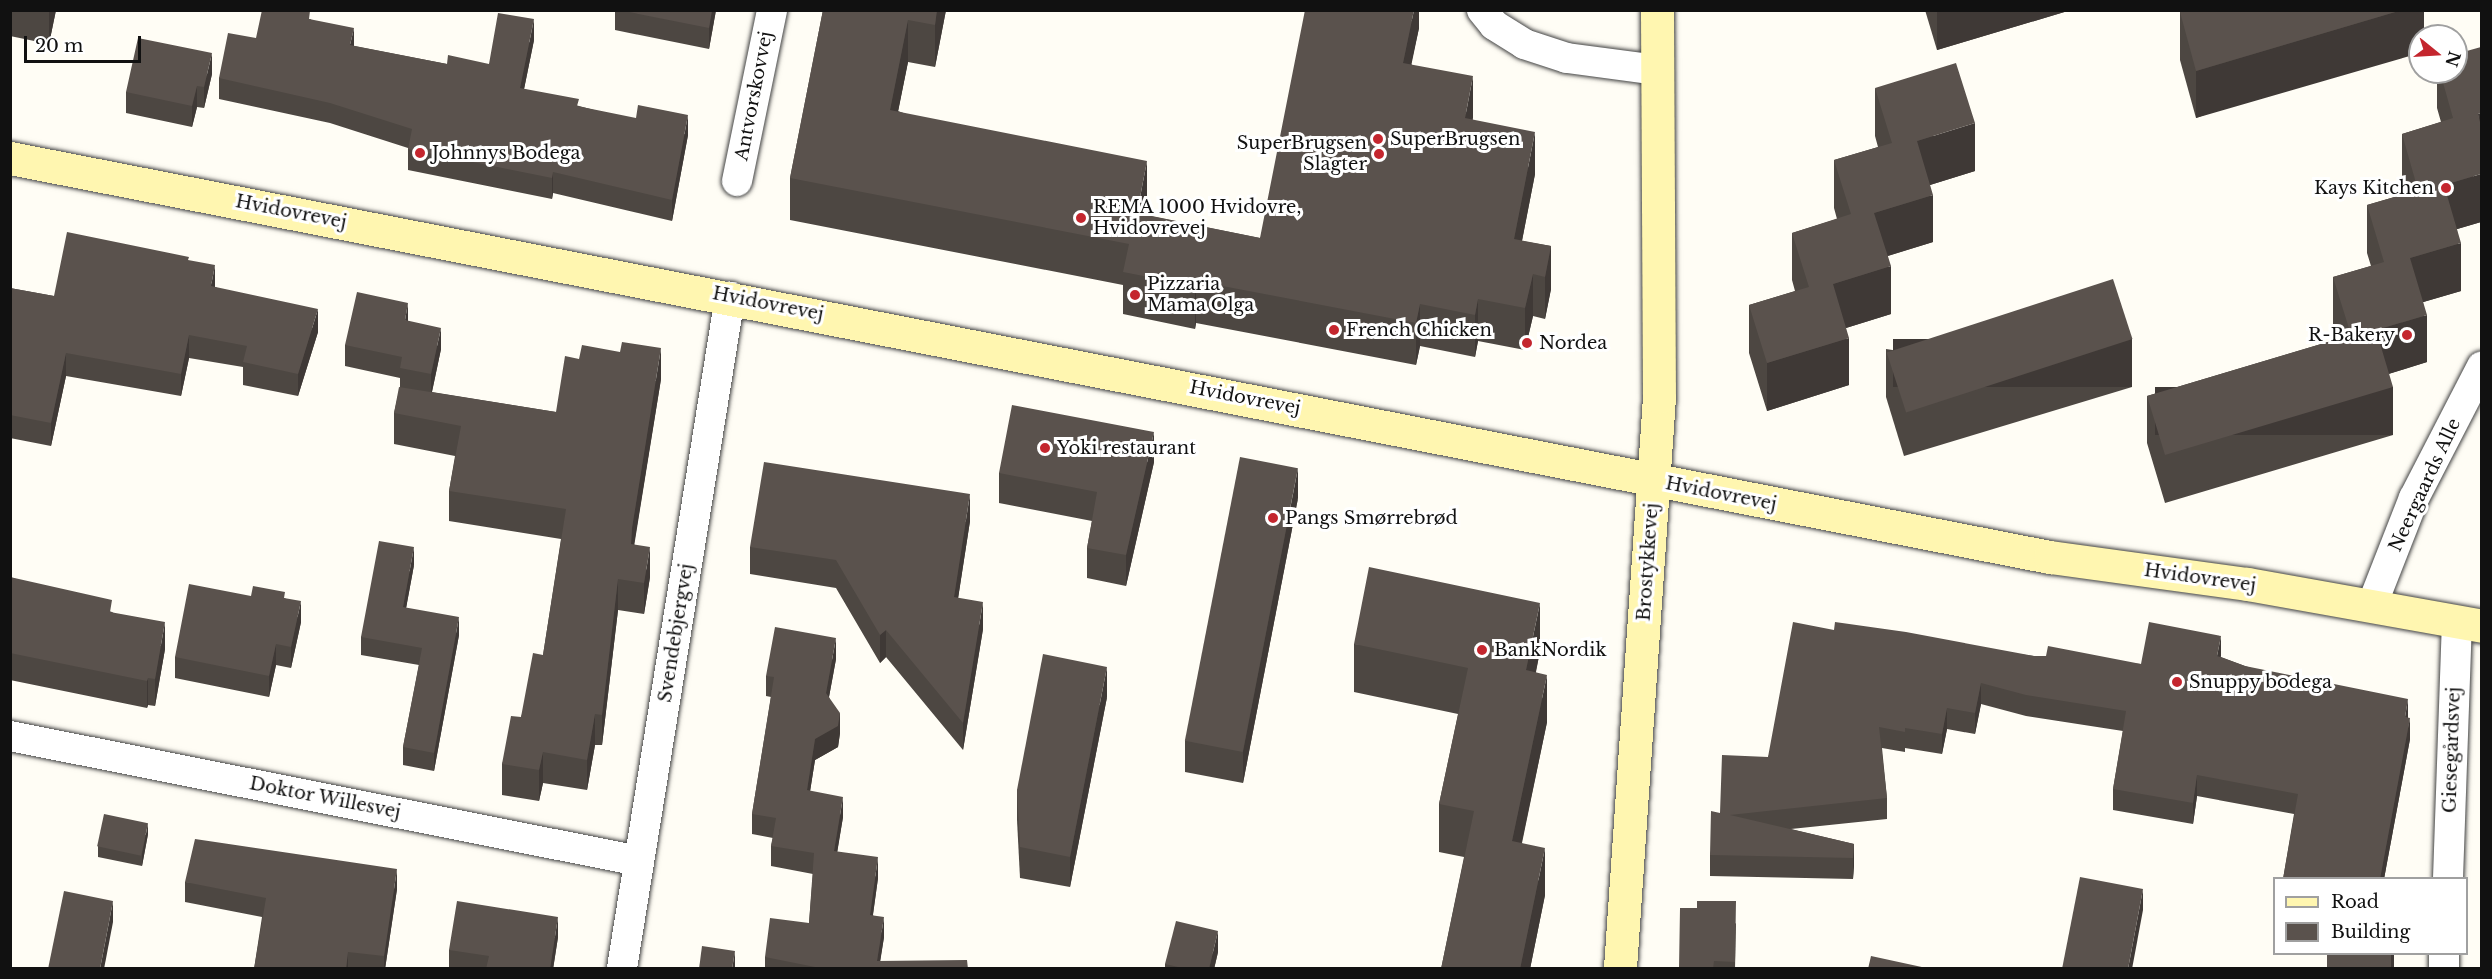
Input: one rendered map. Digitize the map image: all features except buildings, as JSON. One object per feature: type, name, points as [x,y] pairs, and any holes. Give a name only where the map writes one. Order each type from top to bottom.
[{"type":"street","name":"Antvorskovvej","points":[[737,181],[772,10]]},
{"type":"street","points":[[1482,10],[1494,25],[1524,44],[1567,58],[1658,70]]},
{"type":"street","name":"Brostykkevej","points":[[1620,969],[1659,397],[1657,10]]},
{"type":"street","name":"Hvidovrevej","points":[[10,158],[2050,557],[2372,605],[2469,623]]},
{"type":"street","name":"Svendebjergvej","points":[[622,969],[730,297]]},
{"type":"street","name":"Neergaards Alle","points":[[2372,605],[2414,498],[2481,366]]},
{"type":"street","name":"Giesegårdsvej","points":[[2448,877],[2469,623]]},
{"type":"street","name":"Doktor Willesvej","points":[[10,736],[639,861]]},
{"type":"place","name":"SuperBrugsen","points":[[1378,139]]},
{"type":"place","name":"Johnnys Bodega","points":[[420,153]]},
{"type":"place","name":"SuperBrugsen Slagter","points":[[1379,154]]},
{"type":"place","name":"Kays Kitchen","points":[[2446,188]]},
{"type":"place","name":"REMA 1000 Hvidovre, Hvidovrevej","points":[[1081,218]]},
{"type":"place","name":"Pizzaria Mama Olga","points":[[1135,295]]},
{"type":"place","name":"French Chicken","points":[[1334,330]]},
{"type":"place","name":"R-Bakery","points":[[2407,335]]},
{"type":"place","name":"Nordea","points":[[1527,343]]},
{"type":"place","name":"Yoki restaurant","points":[[1045,448]]},
{"type":"place","name":"Pangs Smørrebrød","points":[[1273,518]]},
{"type":"place","name":"BankNordik","points":[[1482,650]]},
{"type":"place","name":"Snuppy bodega","points":[[2177,682]]}]
